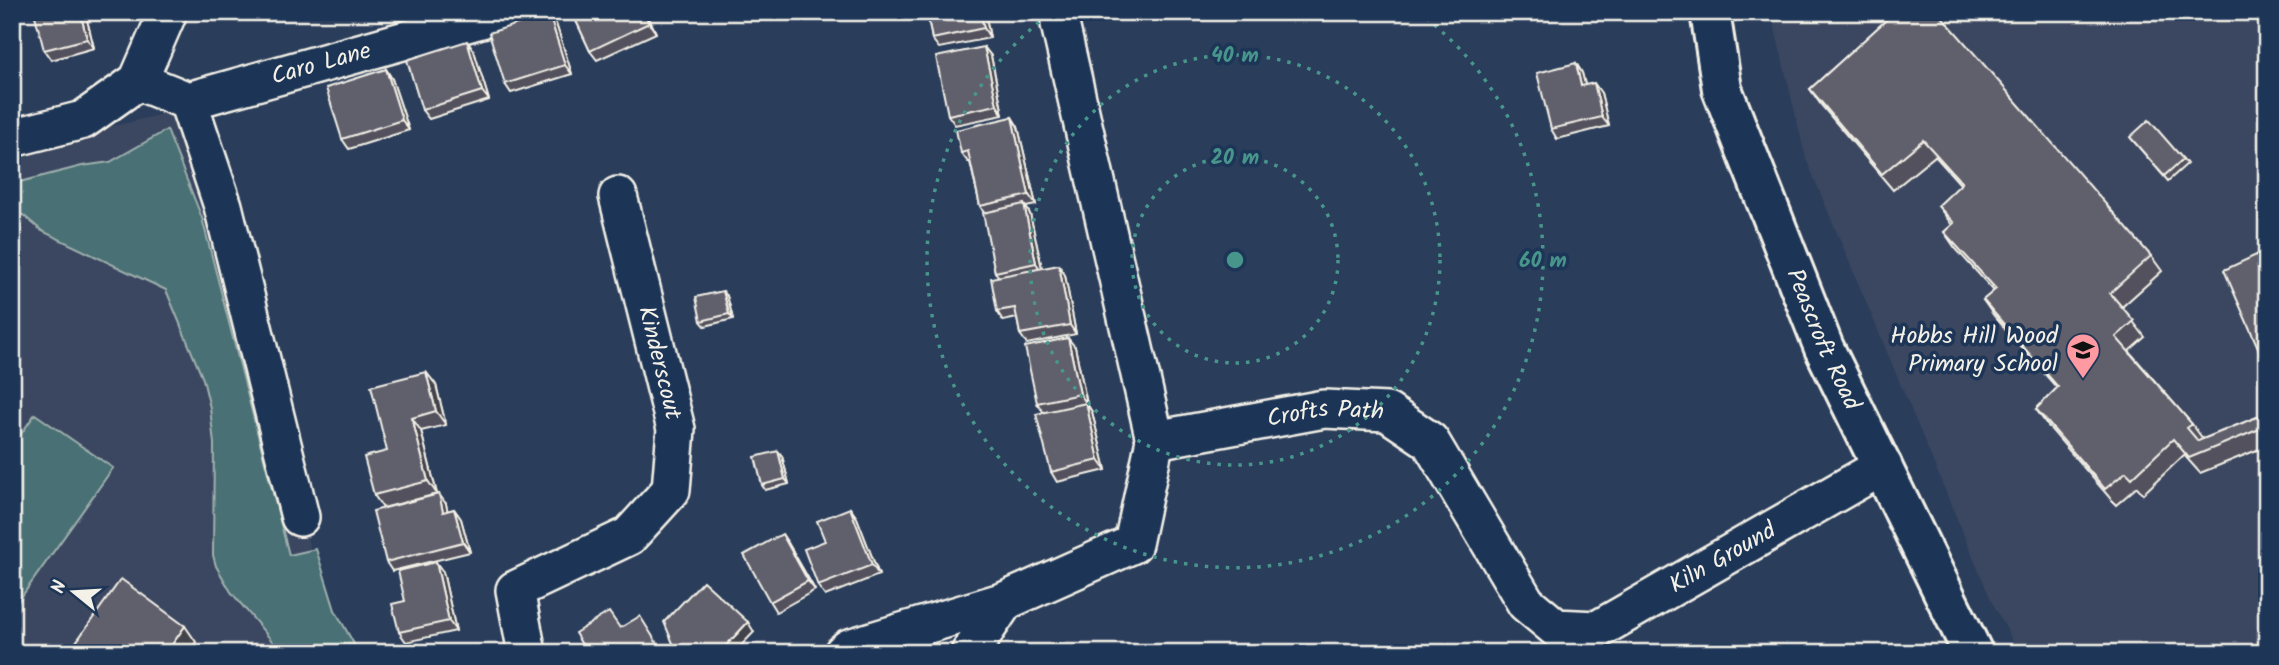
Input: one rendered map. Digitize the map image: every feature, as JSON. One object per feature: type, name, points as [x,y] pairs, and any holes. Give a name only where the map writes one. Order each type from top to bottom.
[{"type":"street","points":[[12,138],[83,120],[138,81],[168,12]]},
{"type":"street","name":"Caro Lane","points":[[188,101],[506,12]]},
{"type":"street","points":[[843,653],[849,648],[1006,601],[1133,544],[1155,440],[1060,24],[1062,12]]},
{"type":"street","name":"Peascroft Road","points":[[1710,12],[1722,89],[1824,348],[1973,653]]},
{"type":"street","points":[[138,81],[188,101],[223,206],[300,517]]},
{"type":"street","name":"Kinderscout","points":[[527,653],[515,590],[629,536],[671,490],[676,429],[618,196]]},
{"type":"street","name":"Crofts Path","points":[[1155,440],[1324,409],[1387,412],[1430,441],[1526,603],[1556,628]]},
{"type":"street","name":"Kiln Ground","points":[[1556,628],[1597,630],[1883,466]]},
{"type":"street","points":[[970,653],[1006,601]]},
{"type":"shaded area","name":"Hobbs Hill Wood Primary School","points":[[1771,12],[2267,12],[2267,653],[2034,653],[2031,648],[2019,653],[1991,600],[1806,159]]},
{"type":"shaded area","points":[[179,110],[218,189],[323,599],[351,653],[12,653],[12,151]]},
{"type":"green space","points":[[167,130],[202,218],[289,555],[316,549],[335,610],[359,653],[282,653],[231,592],[216,566],[213,555],[214,444],[210,408],[203,379],[166,290],[42,231],[23,215],[12,213],[12,184],[82,166],[110,162]]},
{"type":"green space","points":[[35,414],[113,468],[12,610],[12,447]]},
{"type":"building","points":[[34,12],[80,12],[87,39],[44,50]]},
{"type":"building","points":[[572,12],[644,12],[649,23],[590,51]]},
{"type":"building","points":[[927,12],[980,12],[984,28],[932,39]]},
{"type":"building","points":[[1895,12],[1938,12],[2151,256],[2110,293],[2134,321],[2116,337],[2192,424],[2187,428],[2198,441],[2267,413],[2267,426],[2189,458],[2173,439],[2132,478],[2126,472],[2105,489],[2036,409],[2058,387],[1983,300],[1996,289],[1944,232],[1954,223],[1938,206],[1962,183],[1923,140],[1882,174],[1810,89]]},
{"type":"building","points":[[549,14],[565,65],[505,84],[489,33]]},
{"type":"building","points":[[467,41],[482,91],[422,110],[407,60]]},
{"type":"building","points":[[984,47],[997,105],[948,115],[936,57]]},
{"type":"building","points":[[1576,63],[1581,86],[1594,83],[1602,117],[1551,129],[1537,73]]},
{"type":"building","points":[[386,69],[402,120],[342,139],[326,88]]},
{"type":"building","points":[[1012,117],[1029,195],[980,206],[968,151],[961,153],[956,130]]},
{"type":"building","points":[[2149,120],[2183,159],[2164,176],[2130,137]]},
{"type":"building","points":[[1024,204],[1036,263],[995,272],[983,213]]},
{"type":"building","points":[[2267,250],[2267,368],[2224,270]]},
{"type":"building","points":[[1059,265],[1070,325],[1020,334],[1015,308],[997,311],[991,278]]},
{"type":"building","points":[[723,291],[729,314],[701,321],[696,297]]},
{"type":"building","points":[[1068,338],[1080,394],[1037,403],[1025,347]]},
{"type":"building","points":[[426,372],[436,411],[412,418],[428,481],[374,495],[364,457],[387,451],[371,386]]},
{"type":"building","points":[[1086,403],[1099,460],[1051,472],[1036,414]]},
{"type":"building","points":[[778,451],[785,479],[762,485],[755,457]]},
{"type":"building","points":[[439,494],[443,512],[454,509],[463,542],[386,562],[373,511]]},
{"type":"building","points":[[850,508],[872,565],[818,586],[804,549],[825,541],[817,521]]},
{"type":"building","points":[[782,534],[808,581],[770,602],[744,555]]},
{"type":"building","points":[[436,562],[449,621],[399,632],[392,604],[405,601],[398,571]]},
{"type":"building","points":[[121,579],[185,626],[166,653],[57,653],[64,644],[71,649]]},
{"type":"building","points":[[703,581],[748,622],[719,653],[677,653],[664,622]]},
{"type":"building","points":[[609,612],[620,628],[640,616],[663,653],[587,653],[575,633]]},
{"type":"place","name":"Hobbs Hill Wood Primary School","points":[[2083,380]]}]
